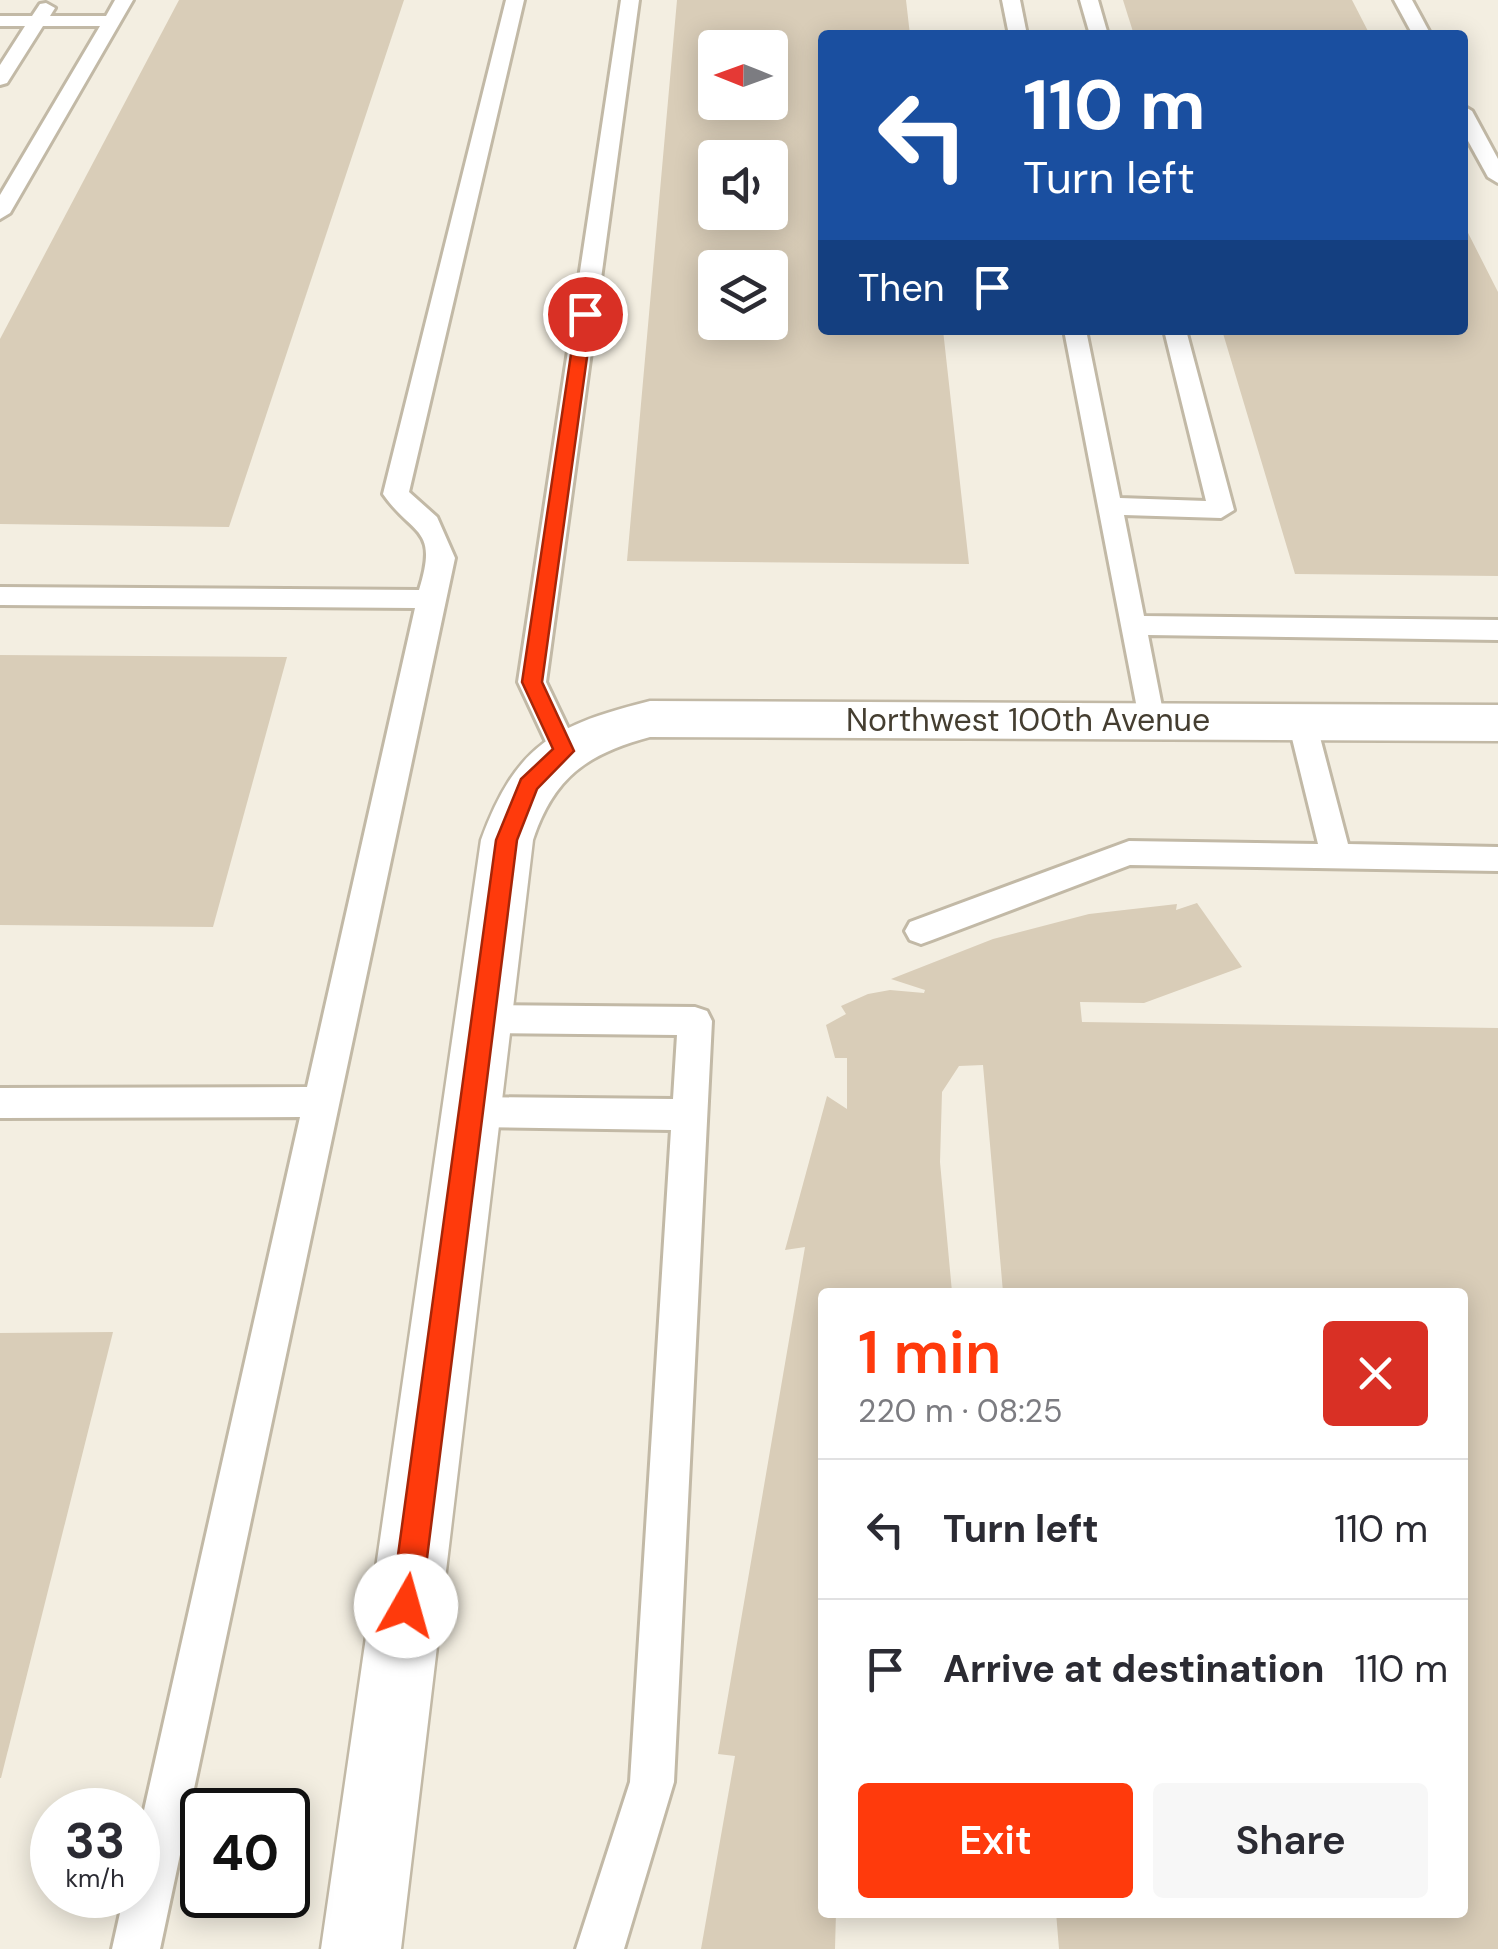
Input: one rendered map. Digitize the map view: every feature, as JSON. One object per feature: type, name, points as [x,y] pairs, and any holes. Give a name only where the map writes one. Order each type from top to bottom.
[{"type":"street","name":"Northwest 100th Avenue","points":[[360,1949],[506,840],[528,785],[564,751],[612,728],[650,719],[1498,723]]},
{"type":"lane","points":[[0,80],[51,0]]},
{"type":"lane","points":[[0,213],[124,0]]},
{"type":"lane","points":[[136,1949],[442,558],[428,523],[396,494],[515,0]]},
{"type":"lane","points":[[564,751],[532,682],[630,0]]},
{"type":"lane","points":[[1012,0],[1017,30]]},
{"type":"lane","points":[[1090,0],[1097,30]]},
{"type":"lane","points":[[1403,0],[1419,30]]},
{"type":"lane","points":[[0,21],[112,21]]},
{"type":"lane","points":[[1468,122],[1498,177]]},
{"type":"lane","points":[[1076,335],[1151,722]]},
{"type":"lane","points":[[1109,506],[1221,510],[1176,335]]},
{"type":"lane","points":[[0,596],[430,599]]},
{"type":"lane","points":[[1132,625],[1498,630]]},
{"type":"lane","points":[[1302,722],[1336,856]]},
{"type":"lane","points":[[921,932],[1129,853],[1498,860]]},
{"type":"lane","points":[[484,1019],[695,1020],[652,1782],[600,1949]]},
{"type":"lane","points":[[0,1103],[321,1102]]},
{"type":"lane","points":[[471,1112],[690,1114]]},
{"type":"building","points":[[179,0],[404,0],[229,527],[0,524],[0,339]]},
{"type":"building","points":[[677,0],[906,0],[909,30],[818,30],[818,335],[944,335],[969,564],[627,561]]},
{"type":"building","points":[[1123,0],[1352,0],[1367,30],[1132,30]]},
{"type":"building","points":[[1468,233],[1498,292],[1498,576],[1295,574],[1223,335],[1468,335]]},
{"type":"building","points":[[0,655],[287,657],[213,927],[0,925]]},
{"type":"building","points":[[1197,903],[1242,967],[1144,1003],[1080,1002],[1082,1022],[1498,1028],[1498,1949],[1059,1949],[1056,1918],[1468,1918],[1468,1288],[1003,1288],[983,1065],[959,1066],[942,1092],[940,1162],[952,1288],[818,1288],[818,1918],[836,1918],[835,1949],[701,1949],[735,1756],[718,1754],[805,1247],[785,1250],[827,1096],[847,1109],[847,1058],[835,1058],[826,1025],[846,1014],[841,1006],[868,994],[890,990],[924,993],[925,990],[891,979],[993,939],[1089,914],[1177,904],[1176,910]]},
{"type":"building","points":[[113,1332],[1,1778],[0,1778],[0,1333]]},
{"type":"route","points":[[406,1606],[506,840],[528,785],[564,751],[532,682],[585,314]]}]
